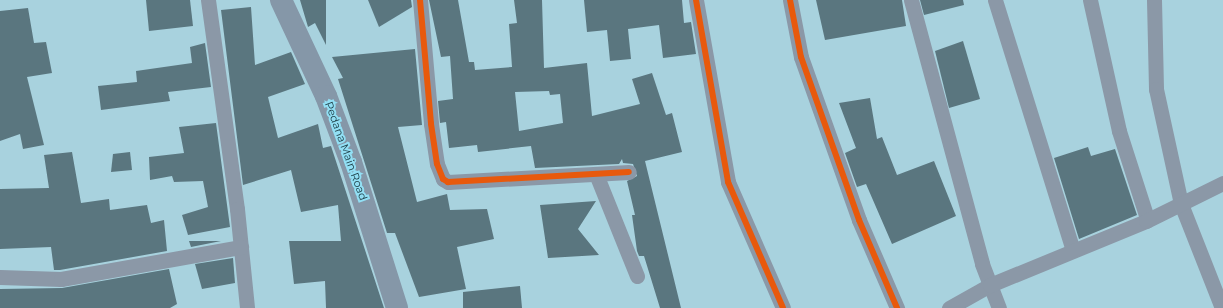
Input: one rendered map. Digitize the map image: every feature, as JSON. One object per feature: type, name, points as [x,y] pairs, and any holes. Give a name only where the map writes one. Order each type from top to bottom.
[{"type":"main road","name":"Pedana Main Road","points":[[281,0],[326,96],[352,162],[397,308]]},
{"type":"street","points":[[208,0],[241,247],[247,308]]},
{"type":"street","points":[[420,0],[432,130],[437,164],[443,179],[448,182],[629,172]]},
{"type":"street","points":[[696,0],[728,182],[783,308]]},
{"type":"street","points":[[790,0],[801,57],[859,220],[898,308]]},
{"type":"street","points":[[911,0],[975,241],[999,308]]},
{"type":"street","points":[[996,0],[1073,250]]},
{"type":"street","points":[[1090,0],[1119,131],[1147,218]]},
{"type":"street","points":[[1154,0],[1156,89],[1181,204],[1222,308]]},
{"type":"street","points":[[596,174],[637,276]]},
{"type":"street","points":[[949,308],[990,285],[1181,204],[1223,183]]},
{"type":"street","points":[[0,277],[61,279],[241,247]]},
{"type":"building","points":[[146,0],[190,0],[193,26],[149,31]]},
{"type":"building","points":[[300,0],[326,0],[326,45],[315,23],[308,27]]},
{"type":"building","points":[[368,0],[411,0],[412,7],[379,27]]},
{"type":"building","points":[[429,0],[458,0],[469,62],[474,62],[475,70],[512,67],[509,24],[517,23],[514,0],[542,0],[544,68],[587,63],[592,116],[640,104],[632,79],[652,73],[666,115],[672,113],[682,152],[645,161],[681,308],[660,308],[644,256],[639,256],[637,251],[632,215],[635,215],[627,181],[637,176],[633,164],[623,163],[622,159],[619,164],[535,168],[531,146],[478,152],[477,145],[449,148],[446,122],[440,123],[438,101],[453,99],[450,56],[441,57]],"holes":[[[549,91],[550,95],[560,94],[563,123],[519,131],[515,92]]]},
{"type":"building","points":[[584,0],[682,0],[684,23],[691,22],[696,54],[663,58],[659,25],[628,29],[631,59],[610,61],[607,30],[587,32]]},
{"type":"building","points":[[816,0],[902,0],[906,26],[825,40]]},
{"type":"building","points":[[920,0],[963,0],[964,5],[924,15]]},
{"type":"building","points":[[251,7],[255,65],[291,52],[305,84],[268,97],[278,138],[318,124],[323,148],[331,146],[384,308],[326,308],[325,281],[294,284],[289,241],[341,241],[338,205],[301,212],[291,170],[243,185],[221,10]]},
{"type":"building","points":[[28,8],[34,43],[46,42],[52,73],[27,77],[44,145],[23,149],[20,134],[0,141],[0,11]]},
{"type":"building","points":[[963,41],[980,99],[949,108],[935,51]]},
{"type":"building","points":[[205,43],[211,87],[168,92],[170,101],[101,110],[98,86],[137,82],[136,71],[192,63],[190,47]]},
{"type":"building","points":[[415,49],[422,125],[398,127],[417,202],[447,194],[450,210],[487,209],[494,239],[457,247],[466,289],[419,297],[395,233],[387,233],[338,79],[343,78],[332,57]]},
{"type":"building","points":[[870,98],[877,139],[882,137],[897,175],[934,161],[956,216],[892,244],[866,184],[857,187],[845,153],[856,148],[839,103]]},
{"type":"building","points":[[216,123],[230,227],[188,235],[182,215],[208,207],[203,181],[174,182],[172,176],[150,180],[149,157],[184,153],[179,127]]},
{"type":"building","points":[[1088,147],[1091,156],[1115,149],[1137,215],[1079,239],[1054,158]]},
{"type":"building","points":[[72,152],[81,203],[109,199],[110,210],[147,205],[151,223],[164,220],[167,251],[54,270],[51,247],[0,249],[0,189],[49,188],[44,155]]},
{"type":"building","points":[[130,152],[132,170],[111,172],[113,154]]},
{"type":"building","points":[[596,201],[578,229],[599,255],[548,258],[540,205]]},
{"type":"building","points":[[189,241],[221,241],[191,247]]},
{"type":"building","points":[[233,258],[235,283],[202,289],[195,264]]},
{"type":"building","points":[[169,269],[177,304],[170,308],[0,308],[0,289],[62,288]]},
{"type":"building","points":[[520,286],[522,308],[463,308],[463,292]]},
{"type":"cycle path","points":[[420,0],[431,124],[437,164],[443,179],[448,182],[629,172]]},
{"type":"cycle path","points":[[696,0],[728,182],[783,308]]},
{"type":"cycle path","points":[[790,0],[801,57],[859,220],[897,308]]}]
